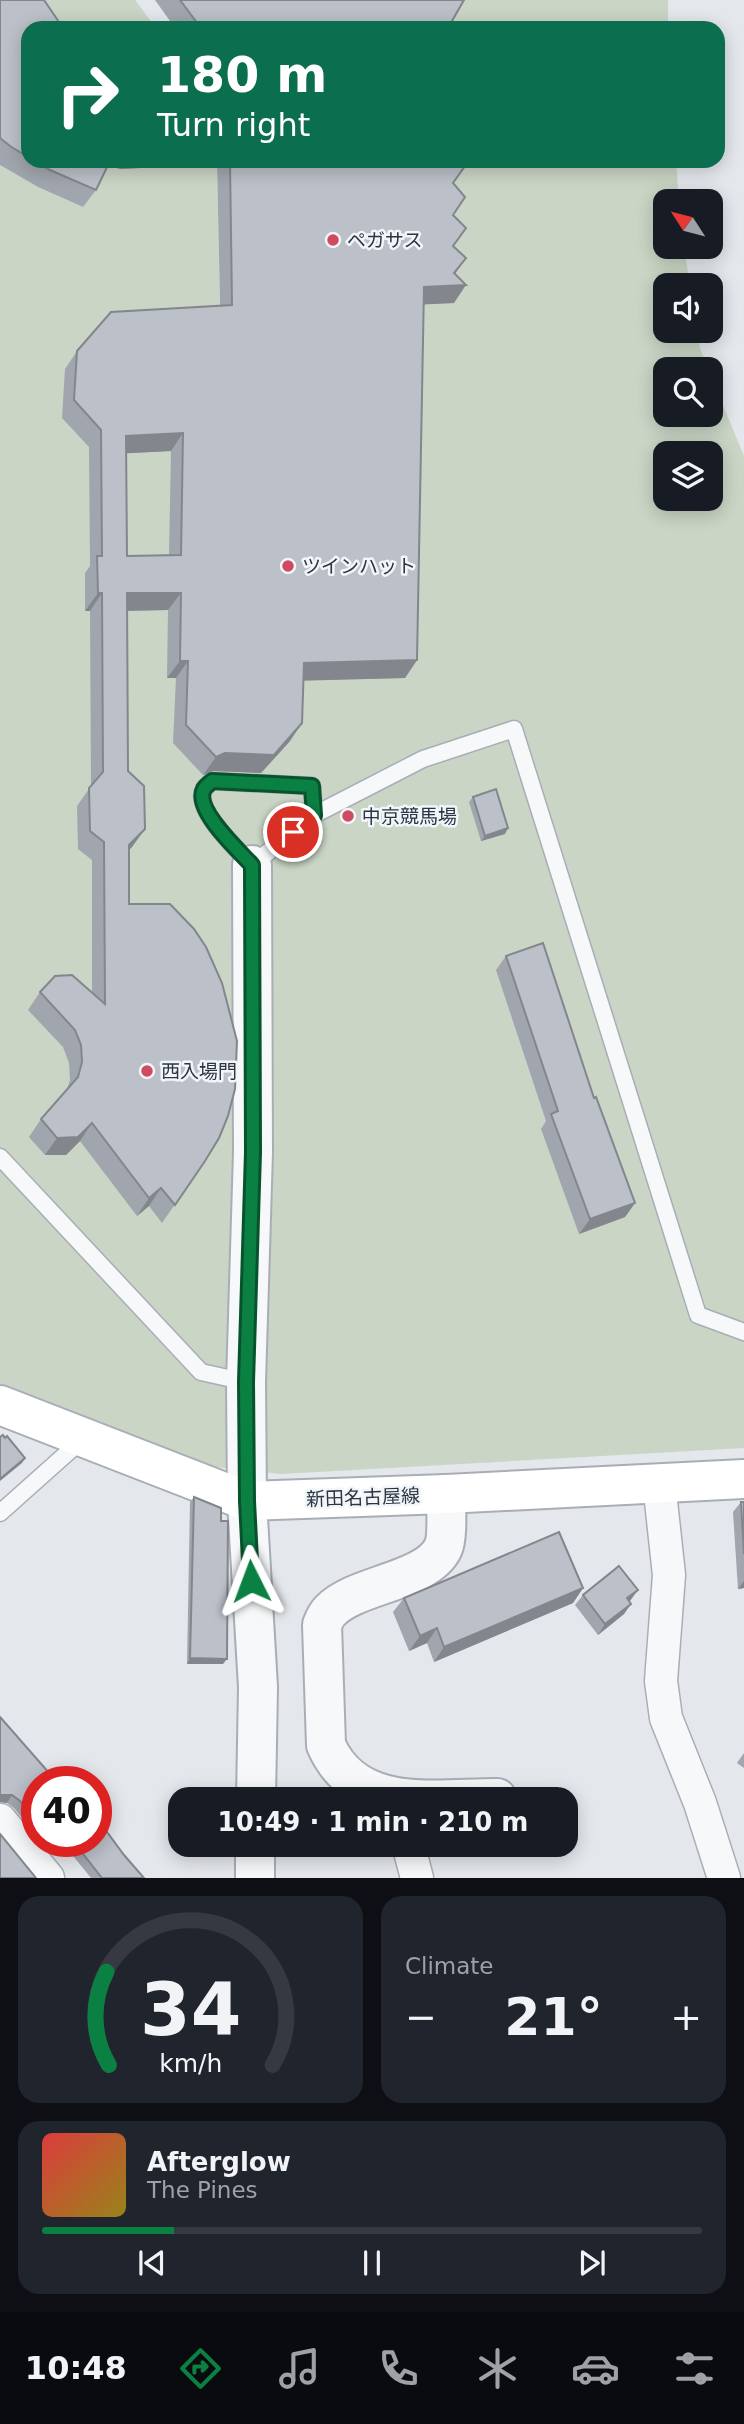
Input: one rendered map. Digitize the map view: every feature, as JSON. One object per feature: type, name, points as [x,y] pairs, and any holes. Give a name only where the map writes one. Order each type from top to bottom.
[{"type":"main road","name":"新田名古屋線","points":[[0,1405],[247,1501],[744,1479]]},
{"type":"street","points":[[252,865],[253,1152],[246,1382],[247,1501],[258,1687],[256,1787]]},
{"type":"street","points":[[659,1483],[669,1575],[661,1681],[666,1718],[700,1803],[724,1878]]},
{"type":"street","points":[[364,1787],[343,1772],[332,1759],[327,1745],[322,1625],[329,1611],[342,1601],[433,1561],[444,1547],[446,1494]]},
{"type":"street","points":[[0,1820],[48,1878]]},
{"type":"street","points":[[255,1878],[256,1857]]},
{"type":"street","points":[[411,1857],[417,1878]]},
{"type":"lane","points":[[314,815],[312,786],[212,781],[204,789],[202,802],[212,821],[252,865],[314,815],[424,759],[514,729],[698,1315],[744,1332]]},
{"type":"lane","points":[[0,1157],[201,1373],[246,1382]]},
{"type":"lane","points":[[0,1513],[84,1438]]},
{"type":"green space","points":[[39,0],[135,0],[151,21],[53,21]]},
{"type":"green space","points":[[441,0],[668,0],[668,21],[445,21]]},
{"type":"green space","name":"中京競馬場","points":[[0,165],[38,187],[83,207],[102,168],[217,168],[220,312],[436,168],[677,168],[678,189],[653,189],[653,259],[686,259],[688,273],[653,273],[653,343],[699,343],[703,357],[653,357],[653,427],[723,427],[723,405],[744,456],[744,1448],[281,1474],[197,1465],[0,1388]]},
{"type":"building","points":[[0,0],[44,0],[58,21],[21,21],[21,153],[0,138]]},
{"type":"building","points":[[180,0],[464,0],[452,21],[196,21]]},
{"type":"building","points":[[47,168],[107,168],[96,190]]},
{"type":"building","points":[[230,168],[464,168],[453,183],[465,197],[453,215],[466,228],[453,246],[466,258],[454,273],[466,285],[424,287],[417,660],[304,663],[302,723],[274,755],[225,753],[216,757],[186,725],[188,661],[180,661],[181,593],[127,593],[128,771],[144,786],[145,829],[129,845],[129,904],[170,904],[194,929],[206,947],[222,983],[237,1041],[235,1089],[228,1116],[219,1138],[175,1205],[161,1188],[149,1198],[92,1123],[78,1137],[57,1138],[41,1119],[78,1077],[82,1062],[81,1045],[75,1030],[40,992],[55,976],[72,975],[105,1004],[104,842],[90,831],[89,788],[103,772],[102,593],[98,593],[97,556],[102,556],[101,430],[74,400],[77,351],[111,312],[232,305]],"holes":[[[183,433],[181,555],[127,556],[126,436]]]},
{"type":"building","points":[[496,789],[508,828],[485,836],[473,797]]},
{"type":"building","points":[[543,943],[594,1098],[596,1097],[635,1203],[590,1219],[551,1114],[558,1111],[506,956]]},
{"type":"building","points":[[3,1435],[5,1438],[7,1436],[25,1458],[0,1479],[0,1437]]},
{"type":"building","points":[[194,1497],[221,1508],[221,1521],[228,1521],[227,1659],[190,1658]]},
{"type":"building","points":[[741,1502],[744,1502],[744,1554]]},
{"type":"building","points":[[559,1532],[583,1588],[444,1647],[437,1628],[420,1636],[404,1598]]},
{"type":"building","points":[[619,1566],[638,1590],[627,1598],[631,1604],[605,1624],[583,1595]]},
{"type":"building","points":[[0,1717],[43,1766],[21,1766],[21,1802],[12,1795],[0,1795]]},
{"type":"building","points":[[0,1834],[36,1878],[0,1878]]},
{"type":"building","points":[[112,1839],[144,1878],[102,1878],[86,1857],[112,1857]]},
{"type":"place","name":"ペガサス","points":[[333,240]]},
{"type":"place","name":"ツインハット","points":[[288,566]]},
{"type":"place","name":"中京競馬場","points":[[348,816]]},
{"type":"place","name":"西入場門","points":[[147,1071]]},
{"type":"route","points":[[251,1581],[246,1382],[253,1152],[252,865],[212,821],[202,802],[204,789],[212,781],[312,786],[314,815],[293,832]]}]
